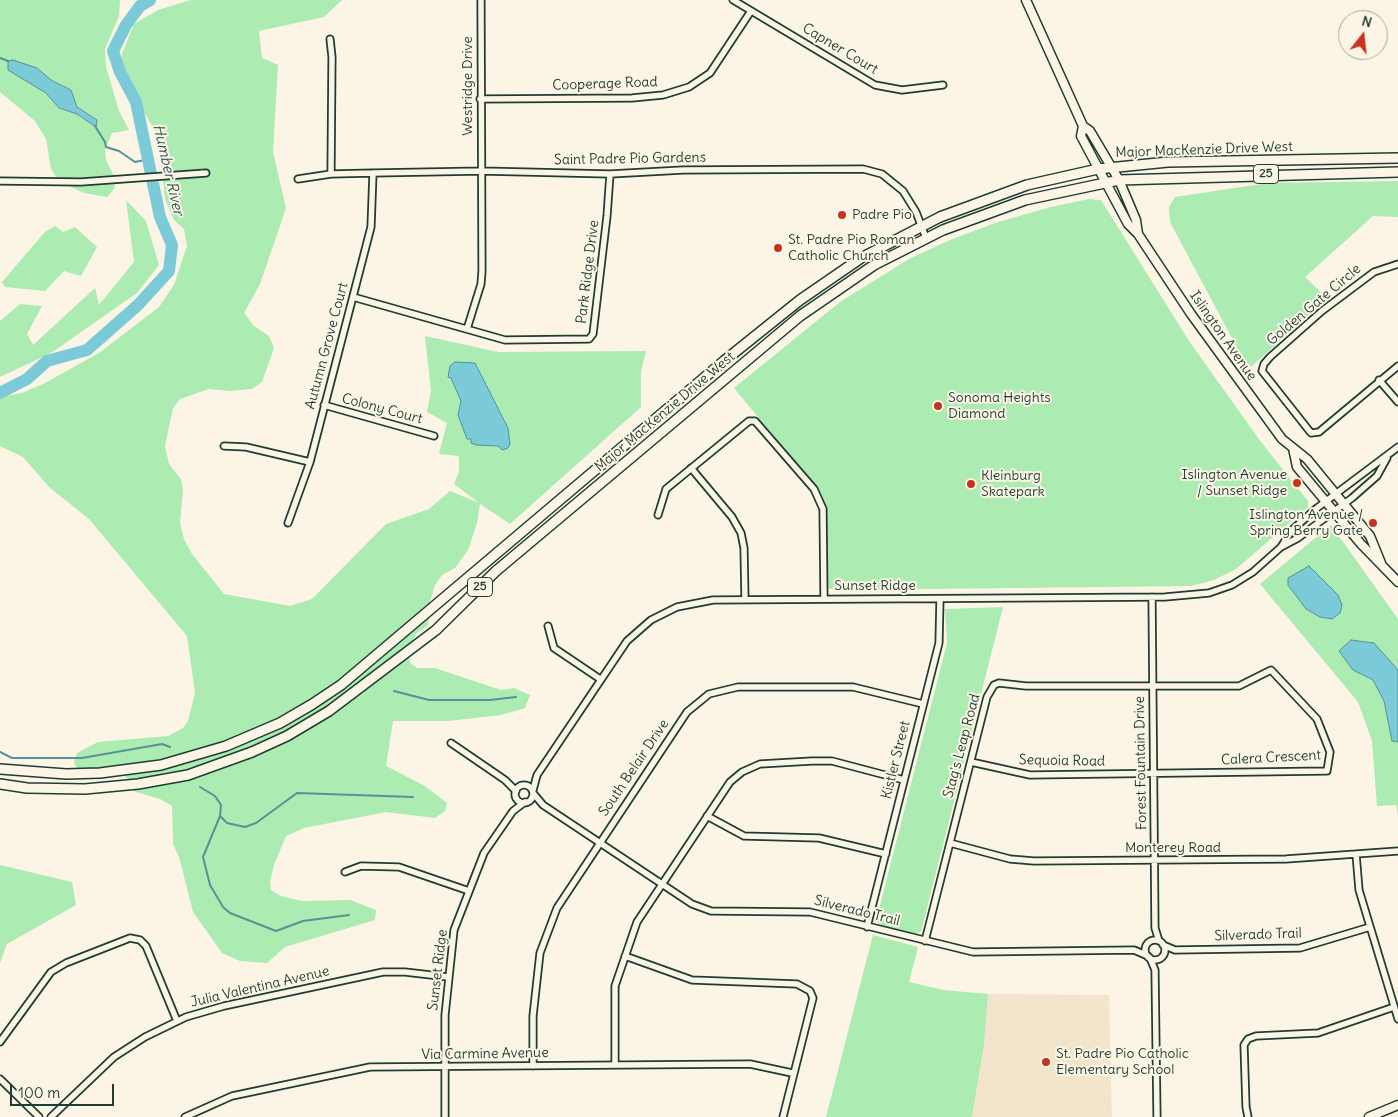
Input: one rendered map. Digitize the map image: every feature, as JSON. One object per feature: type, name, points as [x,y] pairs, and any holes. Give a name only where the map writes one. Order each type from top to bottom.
[{"type":"main road","name":"Islington Avenue","points":[[1026,0],[1083,126],[1090,131],[1120,180],[1136,220],[1138,234]]},
{"type":"main road","name":"Islington Avenue","points":[[1083,126],[1081,136],[1128,224],[1138,234],[1244,389],[1282,439],[1307,459],[1370,536],[1381,563]]},
{"type":"main road","name":"Major MacKenzie Drive West","points":[[0,769],[66,774],[108,772],[161,765],[226,746],[280,722],[311,705],[341,685],[724,361],[800,300],[861,258],[921,226],[960,209],[1027,185],[1098,169],[1160,163],[1398,158]]},
{"type":"main road","name":"Major MacKenzie Drive West","points":[[0,784],[27,788],[94,789],[148,783],[188,775],[252,752],[330,712],[436,630],[496,572],[800,316],[860,273],[926,238],[1007,205],[1058,192],[1120,180],[1169,177],[1398,172]]},
{"type":"main road","name":"Islington Avenue","points":[[1293,448],[1297,467],[1361,544],[1398,582]]},
{"type":"main road","points":[[1370,1117],[1398,1105]]},
{"type":"street","name":"Westridge Drive","points":[[467,329],[481,284],[480,0]]},
{"type":"street","name":"Capner Court","points":[[733,0],[875,85],[902,90],[943,84]]},
{"type":"street","name":"Cooperage Road","points":[[480,99],[632,98],[663,95],[689,87],[710,73],[751,11]]},
{"type":"street","points":[[330,39],[332,57],[331,174]]},
{"type":"street","name":"Saint Padre Pio Gardens","points":[[298,178],[331,174],[482,171],[610,174],[683,170],[870,170],[890,179],[903,191],[926,238]]},
{"type":"street","points":[[0,181],[81,182],[206,173]]},
{"type":"street","name":"Autumn Grove Court","points":[[288,523],[310,462],[371,227],[373,173]]},
{"type":"street","name":"Park Ridge Drive","points":[[353,297],[505,340],[589,339],[593,334],[610,174]]},
{"type":"street","name":"Golden Gate Circle","points":[[1398,264],[1374,272],[1329,306],[1270,358],[1264,364],[1262,372],[1311,433],[1319,432],[1398,366]]},
{"type":"street","points":[[1379,380],[1398,402]]},
{"type":"street","name":"Colony Court","points":[[324,405],[434,436]]},
{"type":"street","points":[[658,515],[666,489],[749,421],[755,421],[814,489],[823,509],[824,599]]},
{"type":"street","points":[[224,446],[246,447],[310,462]]},
{"type":"street","points":[[1388,456],[1398,447]]},
{"type":"street","name":"Sunset Ridge","points":[[1281,547],[1292,530],[1369,468],[1388,456]]},
{"type":"street","name":"Sunset Ridge","points":[[445,1117],[444,1015],[454,930],[484,853],[513,811],[526,802],[533,792],[537,775],[627,641],[657,616],[693,602],[1197,595],[1226,588],[1253,572],[1281,547],[1298,538],[1377,476],[1388,456]]},
{"type":"street","points":[[691,468],[732,517],[741,533],[744,548],[745,600]]},
{"type":"street","name":"Forest Fountain Drive","points":[[1152,597],[1155,928],[1161,943],[1162,957]]},
{"type":"street","name":"Kistler Street","points":[[867,926],[940,638],[940,598]]},
{"type":"street","points":[[548,626],[554,648],[600,679]]},
{"type":"street","name":"Calera Crescent","points":[[1153,685],[1239,686],[1271,670],[1318,720],[1330,752],[1327,771],[1153,775]]},
{"type":"street","name":"Stag's Leap Road","points":[[925,941],[987,697],[994,685],[1153,685]]},
{"type":"street","name":"South Belair Drive","points":[[533,1066],[533,1016],[540,953],[557,908],[687,712],[709,694],[730,688],[847,686],[923,704]]},
{"type":"street","points":[[451,742],[505,780],[516,793],[519,800],[526,802]]},
{"type":"street","points":[[615,1065],[615,986],[637,922],[725,788],[736,777],[750,767],[770,762],[832,761],[904,780]]},
{"type":"street","name":"Sequoia Road","points":[[971,762],[1030,776],[1153,775]]},
{"type":"street","name":"Sunset Ridge","points":[[513,811],[516,793],[522,785],[537,775]]},
{"type":"street","name":"Silverado Trail","points":[[505,780],[522,785],[533,792],[543,805],[661,884],[692,904],[711,911],[804,911],[973,952],[1134,950],[1149,957]]},
{"type":"street","name":"Silverado Trail","points":[[526,802],[543,805]]},
{"type":"street","points":[[707,816],[735,833],[744,836],[819,838],[886,854]]},
{"type":"street","name":"Monterey Road","points":[[950,843],[1025,861],[1286,859],[1398,851]]},
{"type":"street","points":[[1356,854],[1359,890],[1398,1019]]},
{"type":"street","points":[[345,872],[361,866],[399,867],[469,891]]},
{"type":"street","name":"Silverado Trail","points":[[1162,957],[1175,950],[1300,948],[1370,927]]},
{"type":"street","name":"Forest Fountain Drive","points":[[1148,943],[1155,928]]},
{"type":"street","points":[[0,1042],[51,972],[66,963],[130,938],[140,940],[146,946],[177,1021]]},
{"type":"street","points":[[1148,943],[1145,950],[1155,970],[1157,1117]]},
{"type":"street","name":"Silverado Trail","points":[[1134,950],[1148,943],[1161,943],[1175,950]]},
{"type":"street","points":[[625,956],[692,980],[797,984],[810,991],[813,998],[792,1073],[783,1117]]},
{"type":"street","points":[[1149,957],[1162,957],[1155,970]]},
{"type":"street","name":"Julia Valentina Avenue","points":[[51,1117],[114,1057],[145,1036],[177,1021],[224,1006],[383,972],[404,972],[448,977]]},
{"type":"street","points":[[1248,1117],[1244,1045],[1248,1038],[1256,1036],[1318,1034],[1394,1007]]},
{"type":"street","name":"Via Carmine Avenue","points":[[185,1117],[232,1096],[370,1067],[758,1064],[792,1073]]},
{"type":"street","points":[[0,1079],[39,1117]]},
{"type":"shaded area","name":"St. Padre Pio Catholic Elementary School","points":[[988,994],[1109,995],[1112,1117],[972,1117],[984,1045]]},
{"type":"green space","points":[[0,0],[120,0],[119,16],[105,49],[106,67],[119,111],[129,130],[112,133],[105,149],[106,160],[116,180],[114,189],[107,197],[84,193],[60,182],[51,169],[46,139],[35,121],[0,92]],"holes":[[[37,68],[51,80],[71,90],[77,107],[97,120],[96,127],[77,114],[59,108],[46,93]]]},
{"type":"green space","points":[[191,0],[342,0],[324,17],[259,31],[262,58],[278,65],[273,152],[286,208],[260,284],[244,313],[254,326],[269,336],[274,348],[262,382],[252,389],[230,391],[209,389],[180,399],[173,408],[165,446],[169,464],[181,479],[183,490],[180,523],[184,539],[192,554],[224,594],[290,606],[312,599],[386,524],[429,509],[450,491],[479,503],[454,484],[459,472],[459,456],[439,454],[447,423],[427,412],[431,391],[425,336],[498,352],[646,351],[641,371],[641,407],[510,524],[480,504],[477,523],[468,550],[455,568],[442,575],[435,585],[430,602],[428,625],[417,633],[408,648],[410,663],[417,668],[435,668],[501,690],[514,688],[530,695],[525,708],[501,715],[448,721],[393,721],[386,766],[425,786],[447,803],[445,811],[435,818],[386,812],[304,828],[286,836],[274,865],[270,882],[271,890],[281,896],[302,901],[350,900],[376,910],[375,920],[285,947],[267,963],[240,961],[222,953],[193,912],[179,857],[173,844],[172,806],[160,799],[133,791],[130,781],[122,774],[104,768],[77,768],[74,763],[77,753],[98,742],[168,736],[183,728],[188,721],[195,693],[187,636],[89,519],[49,487],[23,457],[0,446],[0,397],[22,393],[45,383],[99,353],[159,307],[174,285],[187,246],[184,229],[174,220],[165,199],[158,135],[132,93],[122,68],[122,54],[134,24],[158,10]]},
{"type":"green space","points":[[1398,181],[1398,217],[1373,216],[1305,277],[1327,298],[1251,367],[1241,355],[1170,222],[1169,207],[1175,197],[1268,183]]},
{"type":"green space","points":[[1089,199],[1101,200],[1189,341],[1261,442],[1308,501],[1308,507],[1236,569],[1214,580],[1191,586],[835,590],[828,588],[827,521],[821,493],[734,388],[840,302],[909,259],[950,240],[995,223],[1051,207]]},
{"type":"green space","points":[[126,200],[146,221],[159,265],[137,293],[51,353],[0,377],[0,321],[20,304],[42,306],[27,334],[33,345],[95,288],[99,305],[134,262]]},
{"type":"green space","points":[[55,226],[63,232],[75,227],[97,247],[81,276],[64,271],[45,291],[5,287],[2,282],[45,232]]},
{"type":"green space","points":[[1331,525],[1398,619],[1398,814],[1396,805],[1377,806],[1372,741],[1358,702],[1260,584]]},
{"type":"green space","points":[[1003,607],[921,932],[913,934],[882,926],[876,921],[947,643],[945,609]]},
{"type":"green space","points":[[0,865],[72,882],[76,905],[7,944],[0,963]]},
{"type":"green space","points":[[873,935],[918,947],[909,982],[943,990],[988,994],[984,1045],[972,1117],[826,1117]]},
{"type":"water","points":[[13,60],[37,68],[51,80],[71,90],[77,107],[97,120],[96,127],[77,114],[59,108],[46,93],[8,70],[8,61]]},
{"type":"water","points":[[455,362],[475,363],[508,428],[510,444],[508,448],[502,450],[498,446],[476,445],[471,443],[471,439],[467,439],[458,415],[461,401],[451,378],[448,377],[450,366]]},
{"type":"water","points":[[1309,566],[1338,595],[1342,605],[1340,613],[1332,619],[1320,617],[1306,609],[1288,585],[1288,578]]},
{"type":"water","points":[[1351,640],[1374,643],[1398,670],[1398,742],[1392,741],[1384,701],[1373,680],[1353,670],[1339,651]]},
{"type":"waterway","name":"Humber River","points":[[0,393],[27,379],[47,361],[87,350],[138,305],[169,271],[172,245],[160,217],[136,102],[120,72],[113,51],[126,25],[140,6],[150,0]]},
{"type":"waterway","points":[[0,58],[8,61]]},
{"type":"waterway","points":[[95,126],[106,147],[119,151],[135,162],[150,159]]},
{"type":"waterway","points":[[394,691],[429,700],[490,700],[516,697]]},
{"type":"waterway","points":[[0,752],[12,758],[82,758],[162,744],[170,747]]},
{"type":"waterway","points":[[200,787],[215,796],[221,805],[220,816],[203,857],[210,885],[223,907],[230,913],[276,931],[303,921],[349,915]]},
{"type":"waterway","points":[[220,816],[227,823],[245,827],[256,823],[297,793],[413,797]]},
{"type":"place","name":"Padre Pio","points":[[842,215]]},
{"type":"place","name":"St. Padre Pio Roman Catholic Church","points":[[778,248]]},
{"type":"place","name":"Sonoma Heights Diamond","points":[[938,406]]},
{"type":"place","name":"Islington Avenue / Sunset Ridge","points":[[1297,483]]},
{"type":"place","name":"Kleinburg Skatepark","points":[[971,484]]},
{"type":"place","name":"Islington Avenue / Spring Berry Gate","points":[[1373,523]]},
{"type":"place","name":"St. Padre Pio Catholic Elementary School","points":[[1046,1062]]}]
